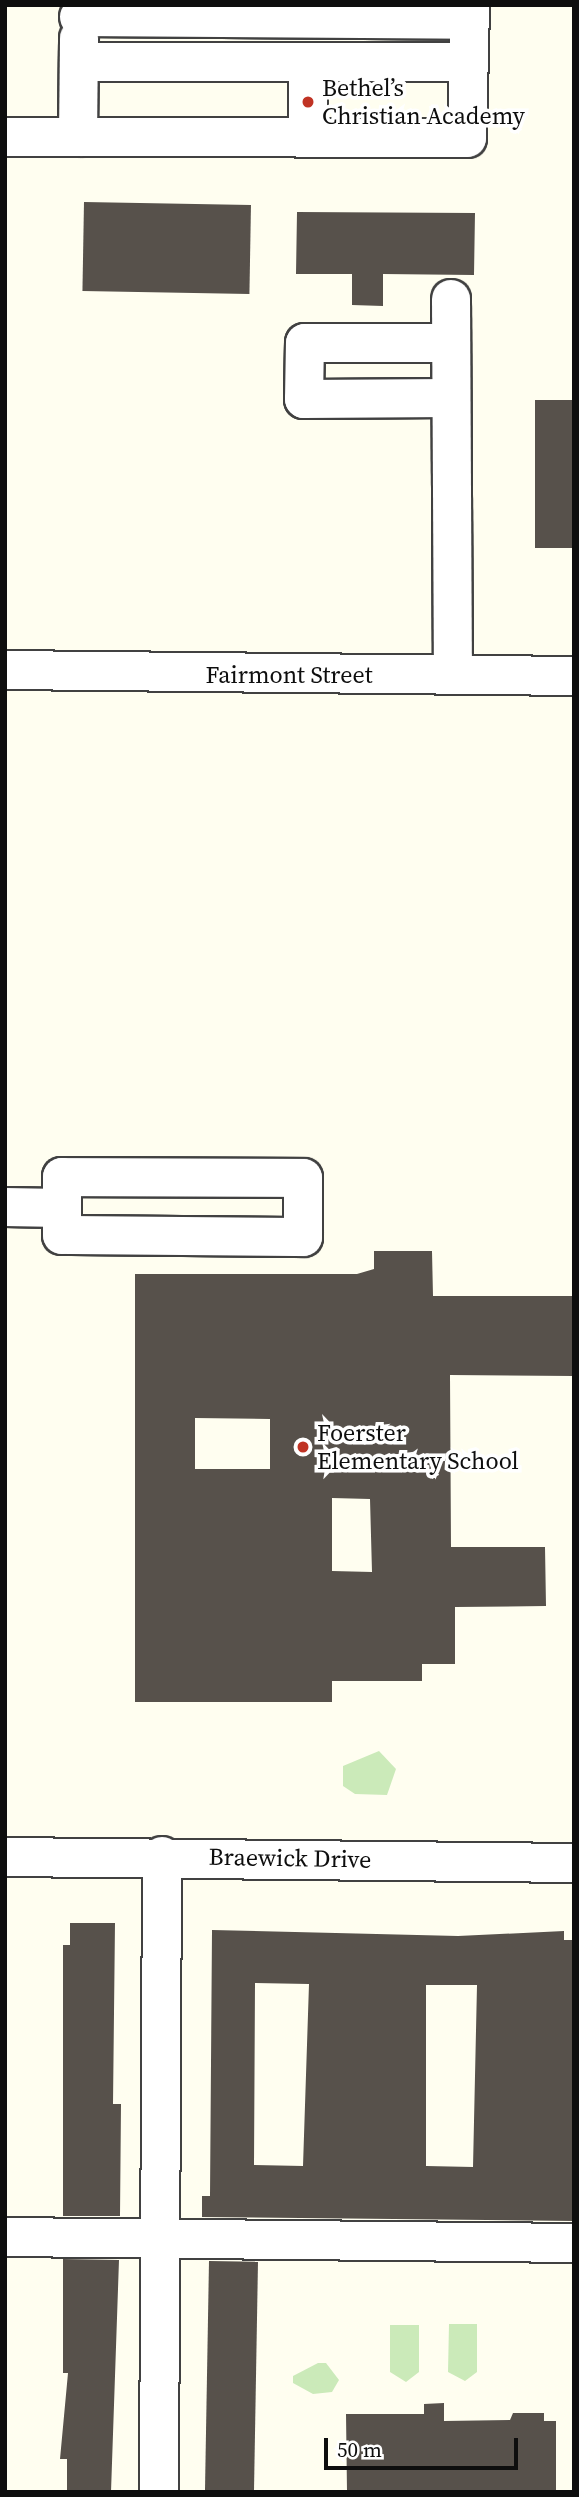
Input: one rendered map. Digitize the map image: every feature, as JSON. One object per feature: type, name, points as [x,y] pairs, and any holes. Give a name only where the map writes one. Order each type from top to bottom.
[{"type":"street","points":[[5,137],[467,138],[470,13],[79,11],[78,137]]},
{"type":"street","points":[[79,62],[469,62]]},
{"type":"street","points":[[308,62],[308,138]]},
{"type":"street","points":[[451,299],[453,676]]},
{"type":"street","points":[[451,343],[304,343],[304,399],[451,398]]},
{"type":"street","name":"Fairmont Street","points":[[5,670],[574,676]]},
{"type":"street","points":[[62,1177],[303,1178],[303,1237],[62,1235],[61,1208],[62,1177]]},
{"type":"street","points":[[5,1207],[61,1208]]},
{"type":"street","points":[[159,2492],[162,1856]]},
{"type":"street","name":"Braewick Drive","points":[[5,1857],[162,1856],[574,1863]]},
{"type":"street","points":[[5,2236],[574,2244]]},
{"type":"green space","points":[[379,1751],[396,1769],[387,1795],[355,1794],[343,1786],[343,1766]]},
{"type":"green space","points":[[449,2324],[477,2324],[477,2372],[465,2381],[448,2372]]},
{"type":"green space","points":[[390,2325],[419,2325],[419,2372],[406,2382],[390,2372]]},
{"type":"green space","points":[[318,2363],[326,2363],[339,2380],[332,2392],[313,2394],[293,2383],[293,2376]]},
{"type":"building","points":[[84,202],[251,205],[249,294],[82,291]]},
{"type":"building","points":[[297,212],[475,213],[474,275],[383,274],[383,306],[352,305],[352,274],[296,274]]},
{"type":"building","points":[[535,400],[574,400],[574,548],[535,548]]},
{"type":"building","points":[[374,1251],[432,1251],[433,1296],[574,1296],[574,1376],[450,1375],[451,1547],[545,1547],[546,1606],[455,1607],[455,1664],[422,1664],[422,1681],[332,1681],[332,1702],[135,1702],[135,1274],[357,1274],[374,1269]],"holes":[[[195,1418],[270,1419],[270,1469],[195,1469]],[[332,1498],[370,1499],[372,1572],[332,1571]]]},
{"type":"building","points":[[70,1923],[115,1923],[113,2104],[121,2104],[120,2216],[63,2216],[63,1945],[70,1945]]},
{"type":"building","points":[[212,1930],[458,1936],[564,1931],[564,1940],[574,1940],[574,2221],[202,2217],[202,2196],[210,2196]],"holes":[[[255,1983],[309,1984],[303,2166],[254,2165]],[[426,1985],[477,1985],[473,2167],[426,2166]]]},
{"type":"building","points":[[63,2259],[119,2260],[111,2492],[67,2492],[67,2459],[60,2459],[68,2373],[63,2373]]},
{"type":"building","points":[[209,2261],[258,2262],[254,2492],[205,2492]]},
{"type":"building","points":[[444,2403],[444,2421],[510,2420],[513,2413],[544,2413],[544,2421],[556,2421],[556,2492],[347,2492],[346,2414],[424,2414],[424,2404]]},
{"type":"place","name":"Bethel’s Christian Academy","points":[[308,102]]},
{"type":"place","name":"Foerster Elementary School","points":[[303,1447]]}]
